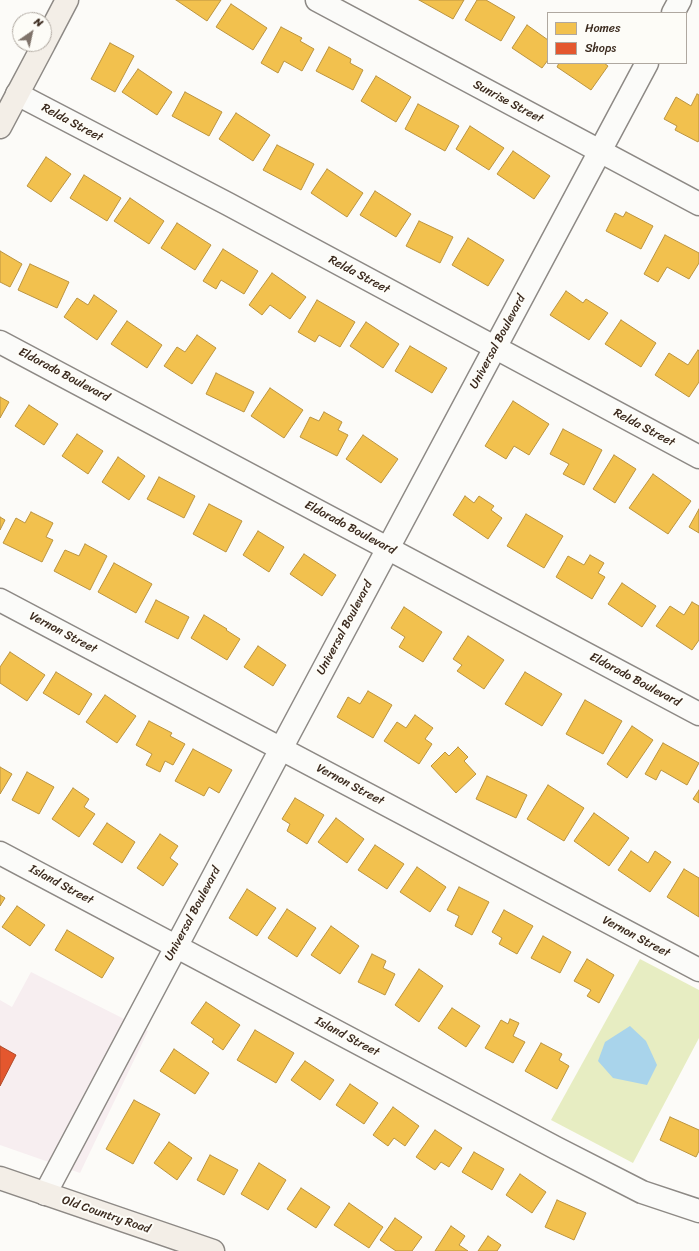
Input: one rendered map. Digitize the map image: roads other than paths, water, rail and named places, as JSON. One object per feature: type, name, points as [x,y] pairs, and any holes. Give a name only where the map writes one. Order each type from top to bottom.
[{"type":"main road","points":[[52,29],[67,0]]},
{"type":"main road","points":[[0,127],[40,52]]},
{"type":"main road","name":"Old Country Road","points":[[0,1179],[213,1251]]},
{"type":"street","name":"Sunrise Street","points":[[317,0],[699,204]]},
{"type":"street","points":[[674,12],[680,0]]},
{"type":"street","name":"Universal Boulevard","points":[[45,1194],[281,748],[646,64]]},
{"type":"street","name":"Relda Street","points":[[17,94],[228,204],[699,457]]},
{"type":"street","name":"Eldorado Boulevard","points":[[0,342],[699,714]]},
{"type":"street","name":"Vernon Street","points":[[0,600],[699,970]]},
{"type":"street","name":"Island Street","points":[[0,853],[642,1192],[699,1211]]},
{"type":"water","points":[[630,1026],[646,1041],[657,1065],[647,1085],[613,1078],[598,1061],[605,1042]]}]
